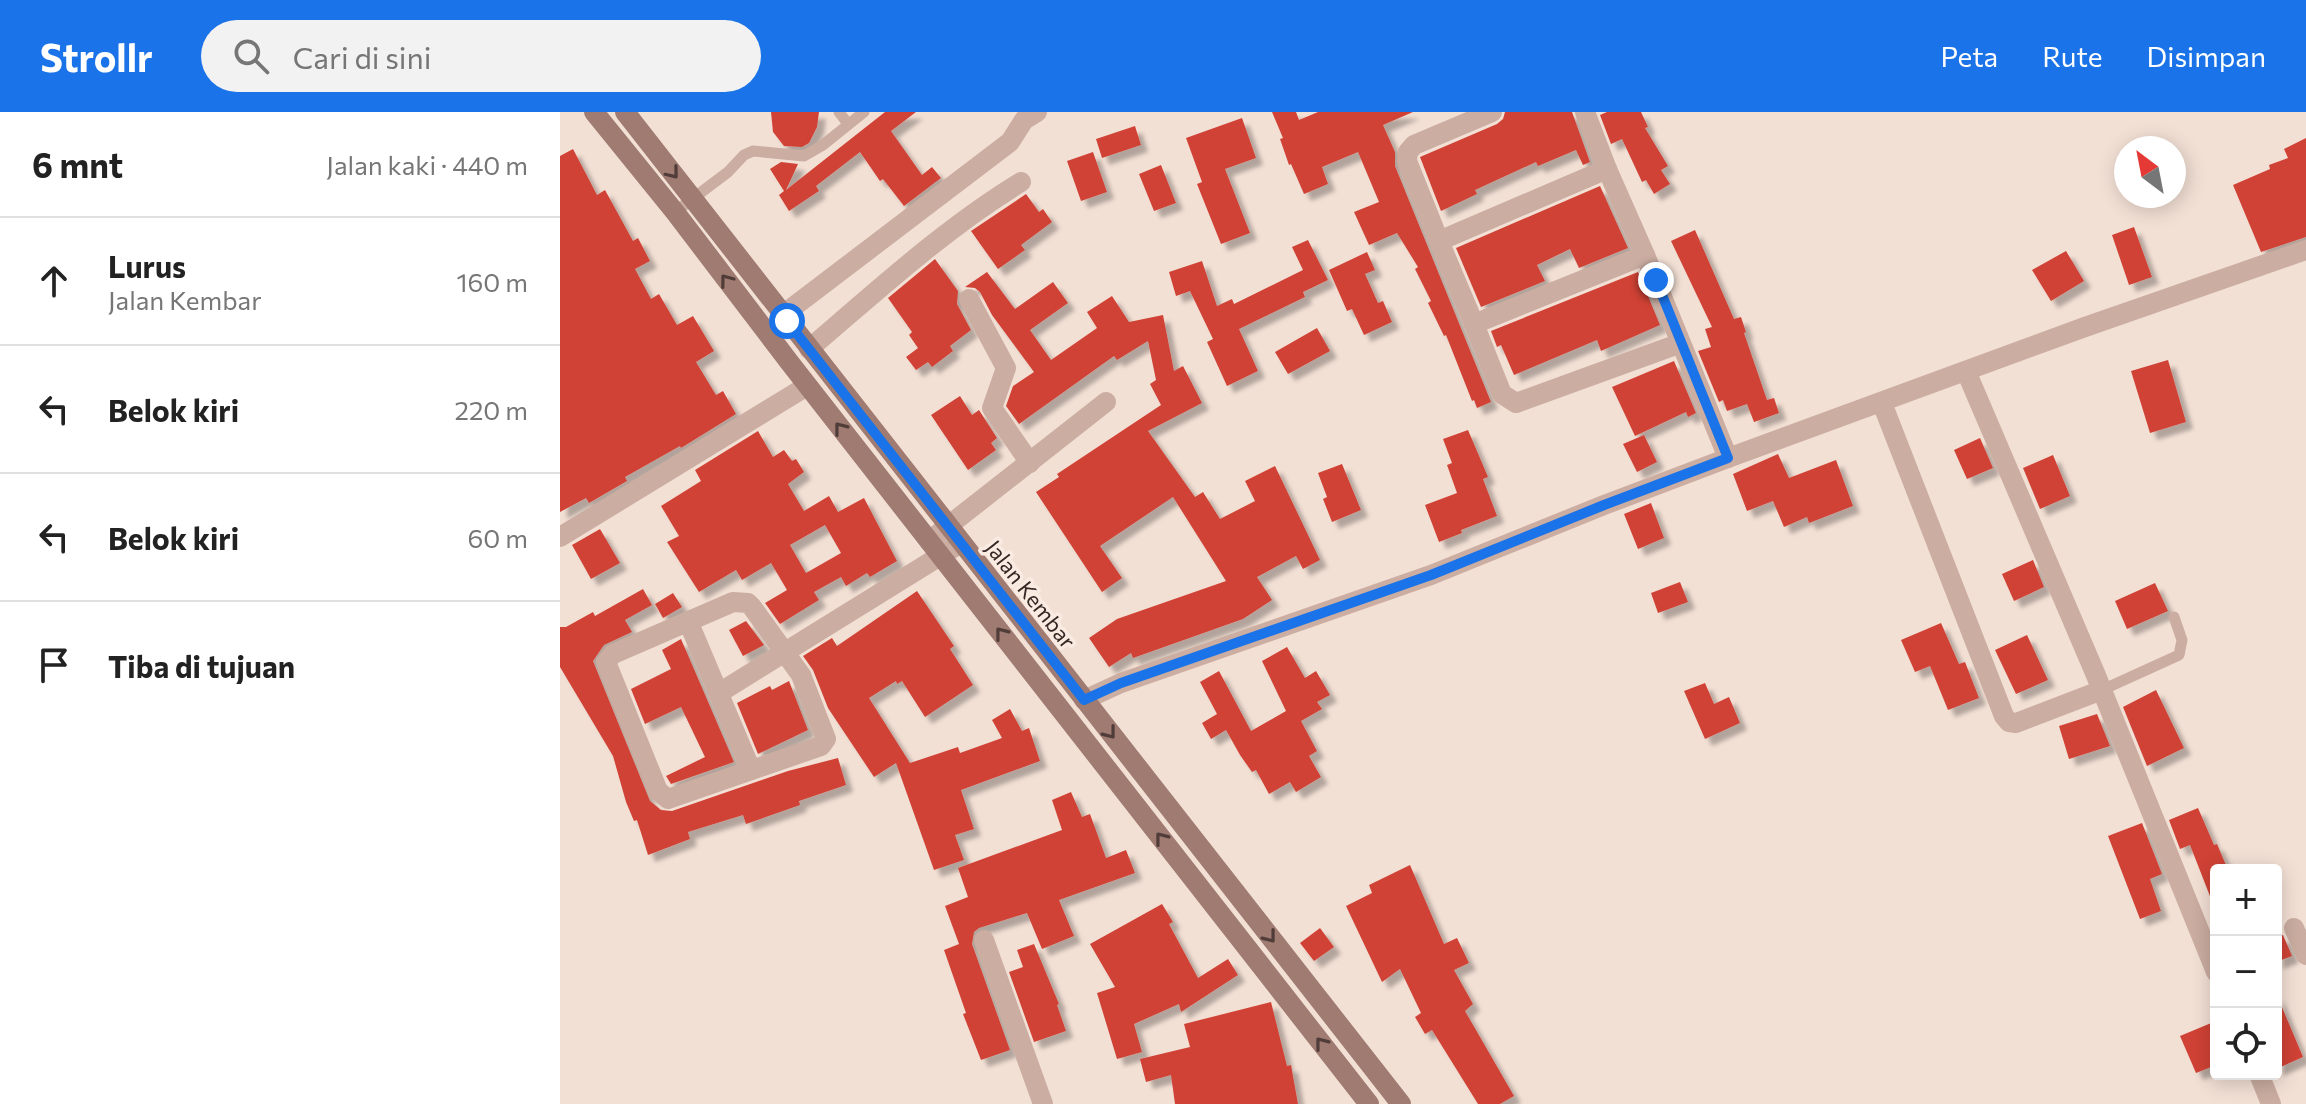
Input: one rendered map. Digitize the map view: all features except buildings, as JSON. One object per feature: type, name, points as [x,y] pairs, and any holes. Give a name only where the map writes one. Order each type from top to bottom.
[{"type":"main road","points":[[594,112],[1369,1104]]},
{"type":"main road","name":"Jalan Kembar","points":[[625,112],[699,194],[806,345],[1093,696],[1401,1104]]},
{"type":"street","points":[[785,318],[1010,142],[1024,120],[1037,112]]},
{"type":"street","points":[[1492,112],[1414,145],[1408,152],[1407,161],[1502,394],[1516,403],[1681,343]]},
{"type":"street","points":[[1585,112],[1728,458]]},
{"type":"street","points":[[1439,241],[1607,169]]},
{"type":"street","points":[[806,345],[991,200],[1021,182]]},
{"type":"street","points":[[1093,696],[1121,683],[1431,575],[1728,458],[2306,250]]},
{"type":"street","points":[[1474,324],[1645,255]]},
{"type":"street","points":[[969,299],[1006,368],[992,408],[1030,463]]},
{"type":"street","points":[[1966,371],[2102,690],[2210,957]]},
{"type":"street","points":[[560,537],[807,386]]},
{"type":"street","points":[[719,693],[784,653],[935,549],[985,499],[1106,402]]},
{"type":"street","points":[[1882,403],[2004,716],[2009,722],[2016,723],[2102,690]]},
{"type":"street","points":[[733,602],[748,603],[784,653],[808,688],[826,739],[821,746],[672,798],[658,791],[606,662],[613,654],[733,602]]},
{"type":"street","points":[[688,621],[751,770]]},
{"type":"street","points":[[2294,928],[2306,955]]},
{"type":"street","points":[[984,940],[1043,1104]]},
{"type":"street","points":[[2261,1080],[2271,1104]]},
{"type":"lane","points":[[839,112],[848,124]]},
{"type":"lane","points":[[675,212],[728,172],[744,155],[753,151],[804,156],[813,153],[864,112]]},
{"type":"lane","points":[[2102,690],[2179,655],[2182,640],[2174,617]]},
{"type":"route","points":[[787,321],[1084,700],[1121,683],[1431,575],[1728,458],[1656,280]]}]
